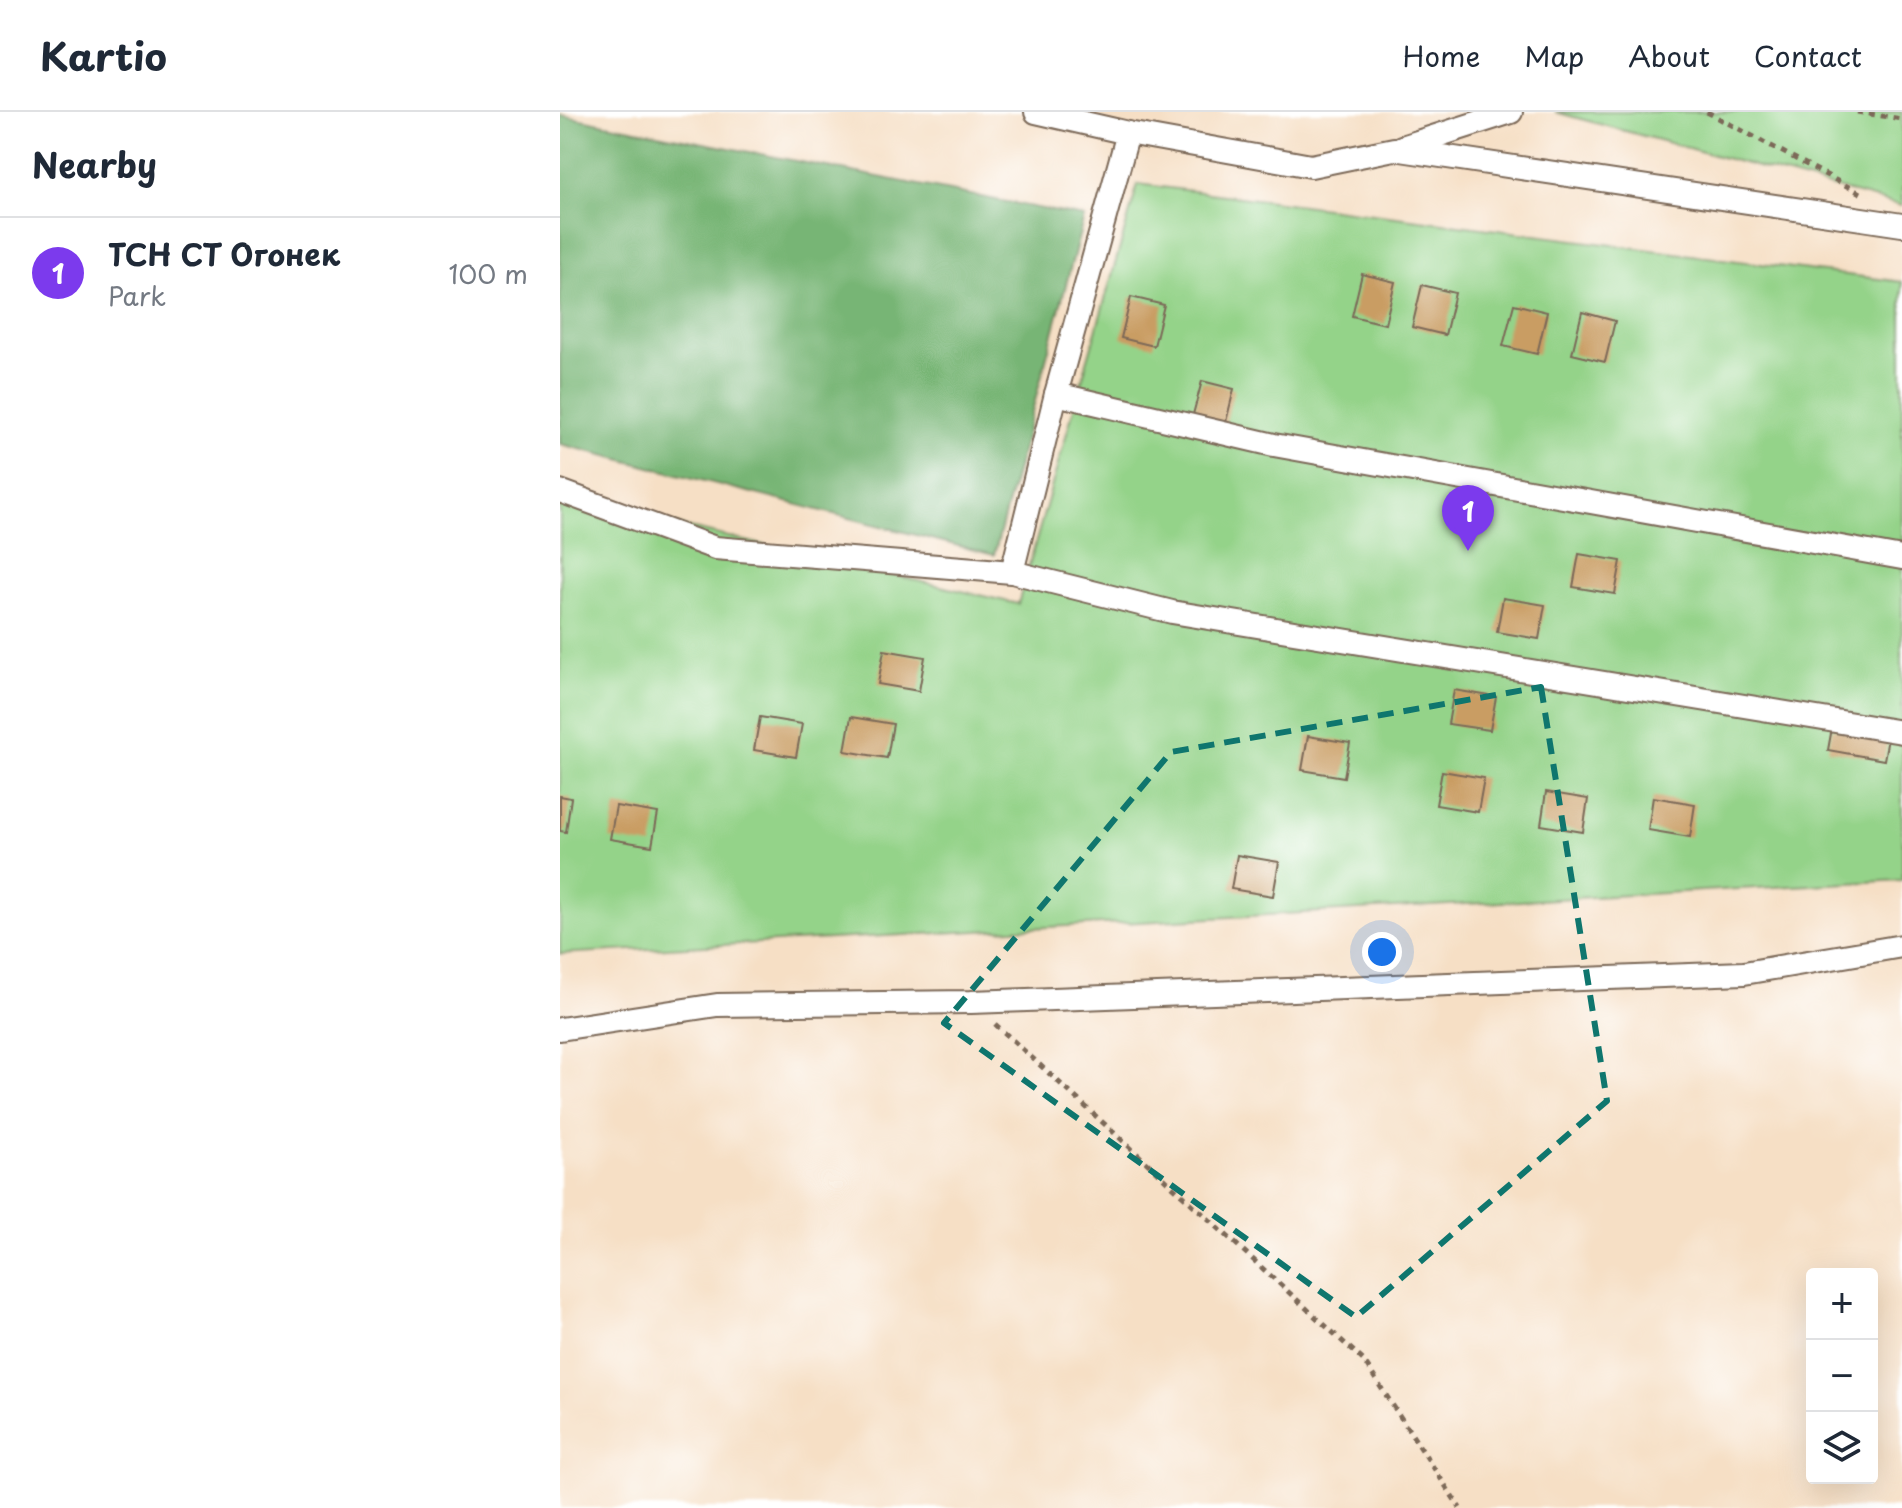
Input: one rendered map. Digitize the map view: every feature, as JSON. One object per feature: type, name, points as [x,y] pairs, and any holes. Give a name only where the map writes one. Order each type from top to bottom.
[{"type":"street","points":[[1036,112],[1128,133],[1311,166],[1394,149],[1511,112]]},
{"type":"street","points":[[1012,572],[1056,394],[1128,133]]},
{"type":"street","points":[[1394,149],[1902,225]]},
{"type":"street","points":[[1056,394],[1274,445],[1902,558]]},
{"type":"street","points":[[560,491],[715,548],[1012,572],[1187,615],[1902,732]]},
{"type":"street","points":[[560,1029],[717,1005],[971,1002],[1744,973],[1902,946]]},
{"type":"path","points":[[1707,112],[1874,200]]},
{"type":"path","points":[[1857,112],[1902,119]]},
{"type":"path","points":[[971,1002],[1363,1360],[1460,1508]]},
{"type":"highlighted area","points":[[1541,687],[1607,1101],[1356,1317],[944,1023],[1171,752]]},
{"type":"green space","points":[[1555,112],[1902,112],[1902,206]]},
{"type":"green space","points":[[560,115],[1084,217],[994,555],[560,444]]},
{"type":"green space","points":[[1138,184],[1902,282],[1902,880],[560,954],[560,498],[1018,604]]},
{"type":"building","points":[[1362,274],[1395,282],[1385,324],[1352,316]]},
{"type":"building","points":[[1422,285],[1455,293],[1445,335],[1412,327]]},
{"type":"building","points":[[1131,297],[1164,305],[1154,346],[1121,338]]},
{"type":"building","points":[[1514,304],[1547,312],[1537,354],[1503,346]]},
{"type":"building","points":[[1582,312],[1615,321],[1605,362],[1572,354]]},
{"type":"building","points":[[1202,381],[1234,389],[1224,430],[1191,422]]},
{"type":"building","points":[[1579,554],[1621,561],[1615,594],[1573,587]]},
{"type":"building","points":[[1503,598],[1545,605],[1539,639],[1497,632]]},
{"type":"building","points":[[884,650],[925,657],[919,691],[878,684]]},
{"type":"building","points":[[1454,690],[1496,697],[1490,730],[1448,724]]},
{"type":"building","points":[[760,717],[802,724],[796,757],[754,750]]},
{"type":"building","points":[[851,717],[893,724],[887,758],[845,751]]},
{"type":"building","points":[[1832,728],[1888,738],[1884,760],[1828,750]]},
{"type":"building","points":[[1308,736],[1350,743],[1344,777],[1302,770]]},
{"type":"building","points":[[1442,771],[1484,778],[1478,812],[1436,805]]},
{"type":"building","points":[[1546,792],[1588,799],[1583,832],[1541,825]]},
{"type":"building","points":[[560,796],[571,798],[566,832],[560,831]]},
{"type":"building","points":[[1653,797],[1695,804],[1690,837],[1648,830]]},
{"type":"building","points":[[616,806],[658,813],[652,846],[610,839]]},
{"type":"building","points":[[1237,855],[1279,862],[1273,896],[1231,889]]},
{"type":"place","name":"ТСН СТ Огонек","points":[[1468,551]]}]
